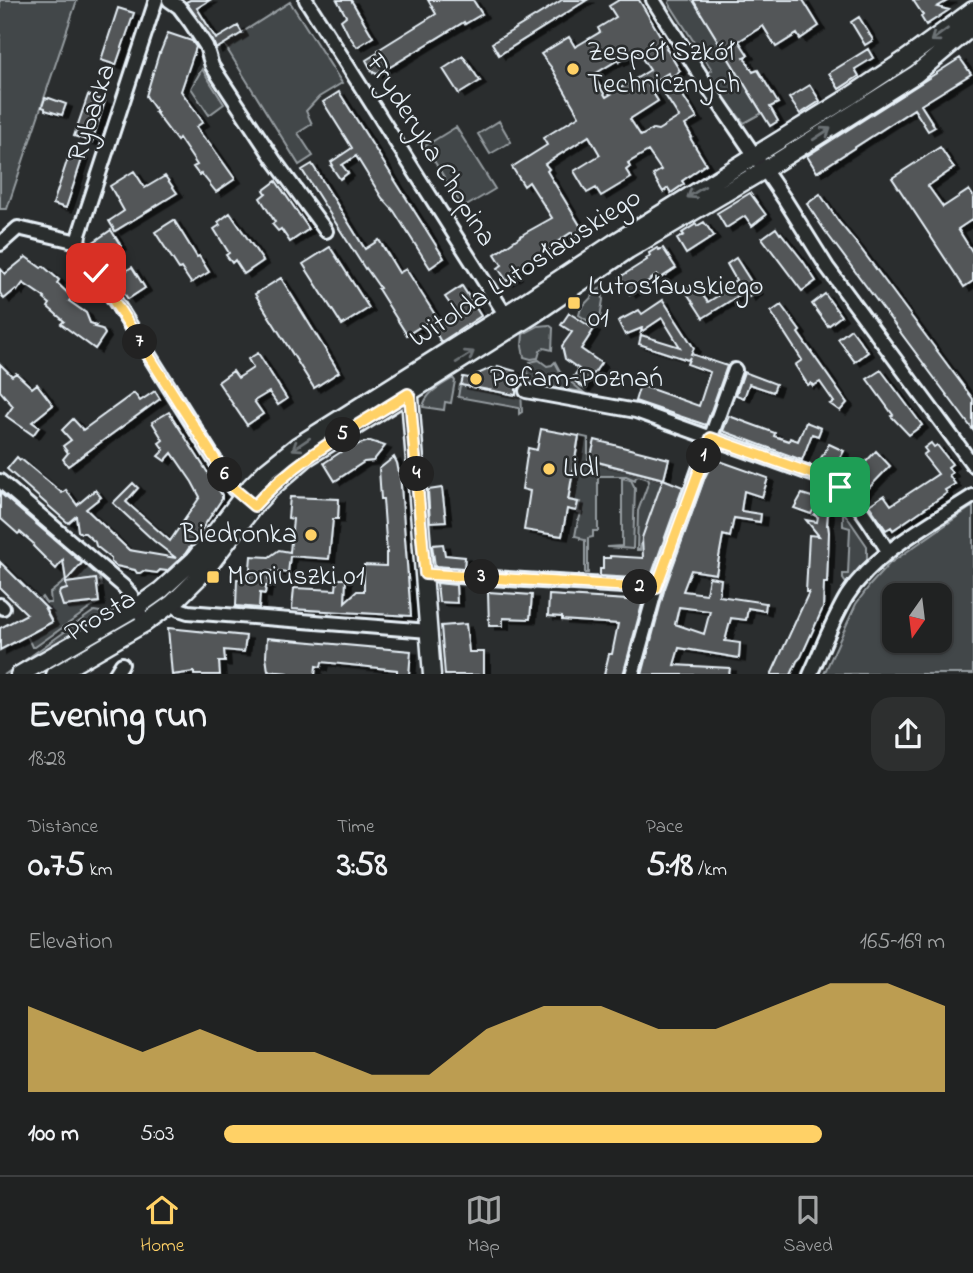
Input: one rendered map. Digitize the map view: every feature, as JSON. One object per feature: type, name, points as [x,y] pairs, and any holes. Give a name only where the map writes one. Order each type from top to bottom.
[{"type":"main road","name":"Witolda Lutosławskiego","points":[[137,607],[186,568],[248,501],[404,387],[628,250],[759,163],[973,10]]},
{"type":"main road","name":"Witolda Lutosławskiego","points":[[759,163],[924,69],[973,26]]},
{"type":"main road","points":[[404,387],[410,398],[432,674]]},
{"type":"main road","name":"Witolda Lutosławskiego","points":[[173,603],[205,572],[248,501]]},
{"type":"main road","name":"Prosta","points":[[55,674],[145,623],[173,603]]},
{"type":"main road","name":"Prosta","points":[[19,674],[137,607]]},
{"type":"street","name":"Rybacka","points":[[78,242],[156,0]]},
{"type":"street","points":[[169,0],[191,23],[206,46],[212,66],[274,160],[326,232]]},
{"type":"street","name":"Fryderyka Chopina","points":[[306,0],[509,321]]},
{"type":"street","points":[[653,0],[827,267],[973,465]]},
{"type":"street","points":[[0,243],[18,228],[78,242],[228,481],[248,501]]},
{"type":"street","points":[[632,674],[656,588],[735,370]]},
{"type":"street","points":[[526,391],[632,410],[810,473],[840,487],[888,551]]},
{"type":"street","points":[[0,481],[123,586],[131,595],[145,623]]},
{"type":"street","points":[[810,674],[849,594],[888,551],[973,496]]},
{"type":"street","points":[[425,574],[656,588]]},
{"type":"street","points":[[173,603],[178,609],[188,612],[429,631]]},
{"type":"shaded area","points":[[0,0],[77,0],[7,209],[0,209]]},
{"type":"shaded area","points":[[670,0],[693,0],[762,113],[744,123],[705,75],[712,70],[669,3]]},
{"type":"shaded area","points":[[290,2],[342,83],[319,97],[306,111],[312,124],[298,133],[313,156],[299,165],[224,44]]},
{"type":"shaded area","points":[[202,69],[224,104],[209,115],[191,88]]},
{"type":"shaded area","points":[[499,121],[511,142],[490,154],[478,134]]},
{"type":"shaded area","points":[[456,127],[495,189],[463,208],[425,146]]},
{"type":"shaded area","points":[[602,286],[603,300],[599,324],[596,326],[579,315],[581,308]]},
{"type":"shaded area","points":[[549,325],[553,328],[552,350],[544,348],[538,358],[524,357],[523,334],[538,326]]},
{"type":"shaded area","points":[[539,360],[547,366],[555,362],[562,375],[583,392],[533,382],[526,367],[531,365],[530,362]]},
{"type":"shaded area","points":[[453,378],[455,381],[451,403],[445,402],[444,410],[423,407],[431,393]]},
{"type":"shaded area","points":[[460,385],[519,396],[521,388],[522,412],[519,414],[519,408],[458,397]]},
{"type":"shaded area","points":[[579,436],[588,438],[588,461],[665,481],[640,550],[637,550],[638,511],[648,479],[639,476],[635,480],[626,476],[598,476],[598,531],[593,531],[593,537],[588,538],[588,573],[585,573],[585,540],[575,536],[581,513],[578,512],[580,502],[569,500]]},
{"type":"shaded area","points":[[622,478],[631,480],[635,488],[633,549],[607,547],[622,546]]},
{"type":"shaded area","points":[[973,507],[973,674],[824,674],[856,604],[889,564]]},
{"type":"shaded area","points":[[843,511],[867,546],[867,561],[848,583],[843,579],[843,574],[848,574],[850,528],[843,526]]},
{"type":"shaded area","points":[[83,562],[99,577],[102,586],[97,587],[96,579],[67,583],[67,589],[60,591],[63,606],[99,602],[32,647],[27,636],[52,622],[39,600],[42,597],[46,603],[51,603],[50,593]]},
{"type":"shaded area","points":[[94,611],[113,614],[6,674]]},
{"type":"building","points":[[210,0],[197,8],[216,39],[238,26],[242,33],[216,49],[186,2]]},
{"type":"building","points":[[337,0],[351,0],[373,37],[357,47],[341,20],[346,16]]},
{"type":"building","points":[[428,0],[473,0],[482,14],[390,67],[373,73],[366,60],[436,14]]},
{"type":"building","points":[[562,0],[587,0],[499,55],[492,43]]},
{"type":"building","points":[[619,0],[639,0],[680,71],[671,77],[668,73],[648,85],[658,101],[630,119],[641,136],[653,129],[658,130],[679,117],[665,95],[678,88],[697,118],[685,125],[706,164],[682,181],[684,184],[671,193],[668,188],[663,192],[653,175],[661,170],[648,151],[628,163],[630,167],[626,170],[631,178],[601,196],[596,188],[587,193],[574,171],[600,155],[589,136],[545,164],[584,232],[575,237],[572,232],[546,252],[513,271],[516,275],[507,281],[498,268],[502,265],[495,254],[552,218],[529,182],[524,186],[512,167],[547,145],[543,138],[579,116],[541,54],[569,37],[575,47],[600,32],[598,28],[616,17],[609,6]],"holes":[[[637,51],[650,70],[606,97],[593,75]]]},
{"type":"building","points":[[693,0],[803,0],[819,26],[800,39],[797,34],[776,47],[763,26],[739,41],[748,55],[744,57],[753,72],[758,70],[778,103],[770,107],[778,121],[770,126]]},
{"type":"building","points":[[913,0],[949,0],[937,7],[949,10],[926,25]]},
{"type":"building","points":[[118,8],[134,13],[116,65],[101,60]]},
{"type":"building","points":[[859,17],[873,40],[865,45],[851,22]]},
{"type":"building","points":[[168,33],[192,41],[196,47],[181,91],[203,122],[196,127],[235,179],[216,192],[193,167],[197,165],[179,138],[177,141],[155,112],[146,96]]},
{"type":"building","points":[[868,49],[873,58],[855,69],[859,76],[839,89],[829,73]]},
{"type":"building","points":[[463,56],[480,81],[459,94],[443,69]]},
{"type":"building","points":[[960,58],[971,74],[921,105],[935,127],[928,131],[914,109],[817,172],[807,156]]},
{"type":"building","points":[[810,85],[820,101],[800,114],[789,98]]},
{"type":"building","points":[[339,92],[444,258],[430,268],[356,156],[342,165],[348,173],[340,179],[331,166],[331,162],[352,148],[323,102]]},
{"type":"building","points":[[88,95],[105,101],[92,142],[74,136]]},
{"type":"building","points":[[45,98],[66,104],[62,115],[42,107]]},
{"type":"building","points":[[940,147],[954,168],[928,186],[943,207],[969,190],[973,196],[973,219],[958,229],[973,253],[973,281],[964,287],[892,178]]},
{"type":"building","points":[[70,152],[83,156],[66,208],[53,204]]},
{"type":"building","points":[[312,164],[365,249],[379,240],[399,273],[406,269],[439,321],[455,311],[445,297],[462,286],[481,316],[441,342],[429,321],[407,335],[378,289],[380,288],[302,170]]},
{"type":"building","points":[[134,171],[145,188],[165,176],[177,193],[115,231],[109,221],[124,211],[110,186]]},
{"type":"building","points":[[276,181],[309,229],[290,242],[281,229],[278,231],[272,224],[275,222],[260,198],[266,193],[264,190]]},
{"type":"building","points":[[750,193],[766,215],[752,226],[745,216],[726,228],[717,213]]},
{"type":"building","points":[[820,194],[973,399],[973,430],[807,204]]},
{"type":"building","points":[[230,213],[263,261],[244,274],[235,260],[232,263],[226,255],[229,253],[214,229],[220,225],[218,222]]},
{"type":"building","points":[[174,220],[209,272],[191,283],[155,232]]},
{"type":"building","points":[[704,222],[714,236],[686,254],[677,239],[696,224],[697,226]]},
{"type":"building","points":[[776,228],[816,281],[802,291],[762,238]]},
{"type":"building","points":[[111,230],[121,246],[102,258],[92,243]]},
{"type":"building","points":[[330,247],[369,308],[342,325],[303,264]]},
{"type":"building","points":[[663,248],[676,268],[659,279],[657,275],[630,294],[620,277],[647,260],[649,253]]},
{"type":"building","points":[[26,257],[41,268],[43,266],[59,280],[57,283],[72,297],[69,301],[86,313],[90,323],[96,325],[94,327],[102,329],[105,334],[95,349],[61,324],[64,321],[48,307],[50,304],[45,298],[23,283],[17,291],[16,289],[4,299],[0,293],[0,268],[5,274]]},
{"type":"building","points":[[736,258],[757,291],[749,297],[746,291],[703,318],[685,290],[694,285],[708,302],[727,290],[725,287],[736,280],[727,264]]},
{"type":"building","points":[[132,267],[145,288],[128,299],[114,278]]},
{"type":"building","points":[[281,278],[339,372],[314,388],[255,294]]},
{"type":"building","points":[[825,294],[841,316],[828,326],[812,304]]},
{"type":"building","points":[[663,300],[694,348],[691,354],[727,366],[706,425],[635,401],[640,385],[699,406],[710,372],[687,364],[690,357],[688,360],[639,344],[641,335],[680,347],[662,318],[641,332],[642,328],[625,335],[618,321],[639,310],[642,314]]},
{"type":"building","points":[[781,305],[847,403],[840,411],[830,404],[834,402],[820,382],[813,386],[811,383],[808,385],[795,365],[802,360],[771,312]]},
{"type":"building","points":[[569,313],[594,329],[581,349],[601,363],[584,388],[572,379],[579,369],[565,359],[562,346],[572,332],[561,325]]},
{"type":"building","points":[[851,329],[868,352],[855,362],[838,339]]},
{"type":"building","points":[[258,353],[287,399],[278,405],[269,392],[254,401],[263,414],[247,425],[218,382],[233,371],[238,378],[253,368],[248,359]]},
{"type":"building","points":[[0,364],[12,376],[16,373],[32,388],[37,384],[53,405],[32,422],[39,427],[33,435],[6,416],[13,406],[0,391]]},
{"type":"building","points":[[498,366],[515,371],[516,395],[461,385],[463,377],[469,378],[491,368],[497,369]]},
{"type":"building","points":[[881,370],[922,425],[909,435],[891,416],[893,415],[867,379]]},
{"type":"building","points":[[744,372],[776,384],[773,392],[749,384],[744,398],[736,395]]},
{"type":"building","points":[[155,391],[160,399],[68,466],[63,459],[68,453],[63,446],[71,440],[62,430],[73,419],[83,430],[134,393],[140,401]]},
{"type":"building","points":[[169,412],[222,499],[185,554],[167,571],[137,573],[135,570],[116,566],[95,542],[85,533],[78,531],[76,516],[68,523],[7,469],[17,457],[21,459],[62,493],[66,490],[77,505],[95,490],[101,497],[86,509],[129,550],[176,558],[113,503],[133,483],[138,488],[126,502],[170,541],[200,497],[172,453],[165,461],[158,456],[164,450],[159,443],[163,440],[152,422]]},
{"type":"building","points":[[729,416],[789,441],[790,438],[798,441],[806,422],[821,428],[818,436],[812,434],[802,460],[723,431]]},
{"type":"building","name":"Lidl","points":[[541,429],[579,436],[568,500],[578,502],[576,511],[567,509],[562,536],[524,530],[530,491],[522,489],[528,448],[537,450]]},
{"type":"building","points":[[595,440],[669,459],[664,479],[590,460]]},
{"type":"building","points":[[370,441],[385,446],[373,461],[364,462],[335,481],[324,463],[350,446],[350,449]]},
{"type":"building","points":[[931,443],[934,447],[937,445],[952,464],[948,467],[952,473],[949,475],[955,484],[945,490],[947,493],[893,530],[891,527],[886,530],[869,505],[884,495],[891,505],[938,474],[923,455],[927,452],[924,448]]},
{"type":"building","points":[[829,444],[844,451],[833,473],[817,465]]},
{"type":"building","points":[[876,451],[890,466],[863,494],[848,481]]},
{"type":"building","points":[[394,457],[400,473],[411,616],[292,609],[294,588],[336,590],[337,579],[346,579],[345,602],[357,591],[364,591],[364,565],[386,566],[379,469]]},
{"type":"building","points":[[714,459],[768,478],[762,497],[744,491],[741,511],[761,514],[760,522],[734,518],[730,537],[723,535],[716,574],[691,570],[683,591],[706,594],[709,577],[721,579],[719,596],[766,603],[765,611],[748,608],[746,620],[731,618],[725,641],[740,643],[739,658],[679,648],[674,665],[730,668],[729,674],[642,674],[664,591]],"holes":[[[679,607],[710,611],[704,634],[675,624]]]},
{"type":"building","points":[[663,479],[683,487],[650,579],[600,576],[603,558],[643,558],[642,538]]},
{"type":"building","points":[[442,488],[446,521],[430,522],[428,490]]},
{"type":"building","points":[[0,493],[82,563],[66,581],[63,560],[56,569],[34,544],[0,518]]},
{"type":"building","points":[[802,494],[818,501],[811,514],[794,508]]},
{"type":"building","points":[[290,497],[339,499],[338,519],[333,519],[329,559],[290,556],[288,573],[269,571],[265,594],[260,593],[259,608],[236,606],[237,579],[249,580],[251,556],[269,557],[279,550],[290,552],[293,519],[288,518]]},
{"type":"building","points":[[823,506],[828,512],[827,583],[824,583],[823,608],[791,674],[771,674],[809,592],[806,592],[809,535],[819,536],[806,520],[817,522],[818,517],[814,515]]},
{"type":"building","points":[[443,544],[445,555],[465,557],[464,568],[435,566],[432,545]]},
{"type":"building","points":[[0,562],[47,609],[52,622],[0,650],[0,628],[27,614],[0,588]]},
{"type":"building","points":[[96,579],[99,602],[63,606],[59,594],[67,589],[66,583]]},
{"type":"building","points":[[437,583],[456,585],[457,603],[439,602]]},
{"type":"building","points":[[488,592],[532,595],[530,619],[503,618],[503,626],[489,626]]},
{"type":"building","points":[[549,595],[643,601],[623,674],[604,674],[609,654],[612,654],[618,624],[562,620],[562,617],[548,616]]},
{"type":"building","points":[[466,624],[469,652],[484,652],[484,674],[445,674],[441,626]]},
{"type":"building","points":[[168,628],[246,636],[244,652],[224,650],[225,662],[219,662],[220,674],[172,674]]},
{"type":"building","points":[[267,638],[411,651],[409,674],[397,674],[397,670],[322,662],[321,667],[316,666],[315,674],[288,674],[268,671]]},
{"type":"place","name":"Zespół Szkół Technicznych","points":[[573,69]]},
{"type":"place","name":"Lutosławskiego 01","points":[[574,303]]},
{"type":"place","name":"Pofam-Poznań","points":[[476,379]]},
{"type":"place","name":"Lidl","points":[[549,469]]},
{"type":"place","name":"Biedronka","points":[[311,535]]},
{"type":"place","name":"Moniuszki 01","points":[[213,577]]},
{"type":"route","points":[[96,273],[234,489],[254,506],[283,476],[307,457],[408,394],[425,574],[656,588],[711,438],[810,473],[840,487]]}]
